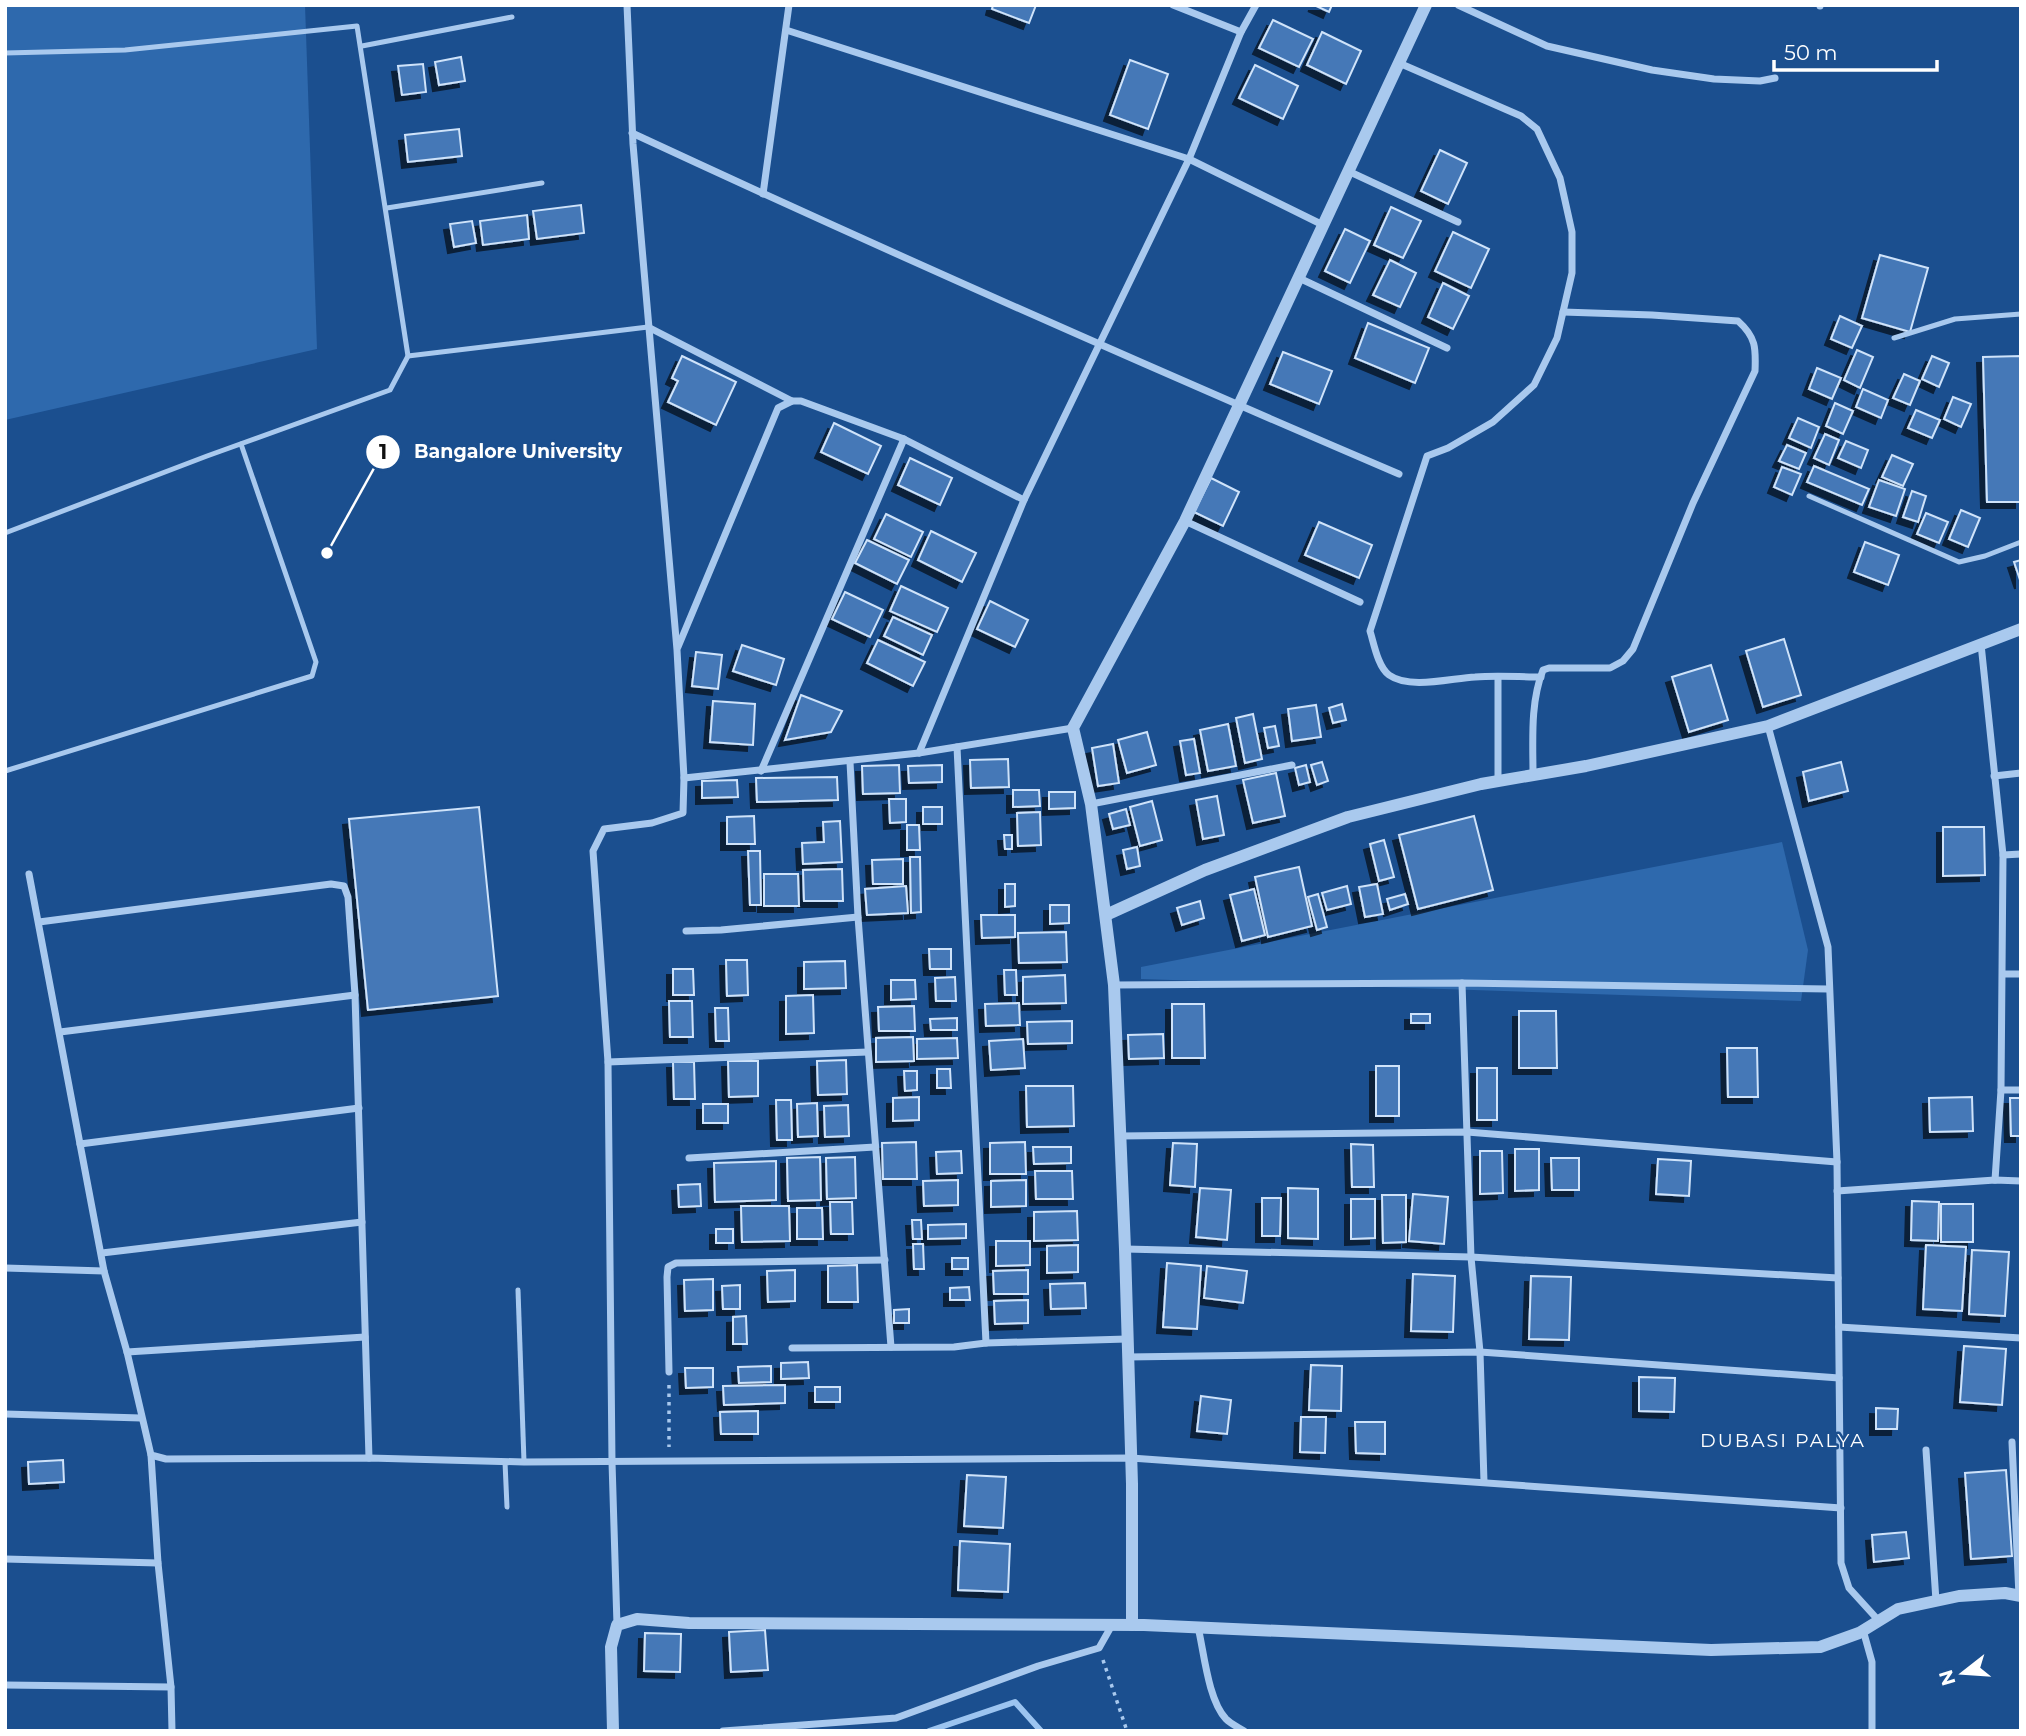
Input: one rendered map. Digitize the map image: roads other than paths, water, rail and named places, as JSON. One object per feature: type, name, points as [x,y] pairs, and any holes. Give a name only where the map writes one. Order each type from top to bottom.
[{"type":"street","points":[[613,1731],[611,1647],[617,1625],[612,1462],[608,1062],[593,851],[604,829],[652,823],[683,813],[684,778],[677,650],[632,133],[627,5]]},
{"type":"street","points":[[763,194],[789,5]]},
{"type":"street","points":[[1173,5],[1241,32]]},
{"type":"street","points":[[919,753],[1024,500],[1189,159],[1241,32],[1256,5]]},
{"type":"street","points":[[1132,1625],[1131,1458],[1114,985],[1091,804],[1073,728],[1185,521],[1426,5]]},
{"type":"street","points":[[1458,5],[1546,46],[1652,70],[1714,79],[1760,82],[1775,78]]},
{"type":"street","points":[[786,30],[1189,159],[1323,225]]},
{"type":"street","points":[[1399,63],[1521,116],[1537,129],[1560,178],[1572,232],[1572,273],[1557,338],[1534,385],[1493,422],[1448,448],[1427,456],[1370,631],[1378,657],[1388,674],[1398,679],[1427,683],[1477,677],[1541,677]]},
{"type":"street","points":[[632,133],[763,194],[1399,474]]},
{"type":"street","points":[[1348,171],[1458,222]]},
{"type":"street","points":[[1298,278],[1447,348]]},
{"type":"street","points":[[1533,775],[1533,719],[1544,670],[1610,668],[1623,661],[1633,649],[1693,503],[1755,371],[1756,347],[1738,321],[1563,312]]},
{"type":"street","points":[[648,327],[792,401]]},
{"type":"street","points":[[677,650],[778,408],[792,401],[801,401],[904,439],[1024,500]]},
{"type":"street","points":[[761,771],[904,439]]},
{"type":"street","points":[[1185,521],[1360,603]]},
{"type":"street","points":[[1106,915],[1205,870],[1348,817],[1497,781],[1586,766],[1768,726],[2021,629]]},
{"type":"street","points":[[1981,643],[2003,855],[2001,1090],[1995,1180]]},
{"type":"street","points":[[1497,781],[1498,677]]},
{"type":"street","points":[[1768,726],[1828,947],[1837,1161],[1841,1563],[1849,1588],[1879,1620]]},
{"type":"street","points":[[684,778],[850,762],[1073,728]]},
{"type":"street","points":[[957,747],[986,1343]]},
{"type":"street","points":[[850,762],[858,917],[891,1348]]},
{"type":"street","points":[[1091,804],[1292,765]]},
{"type":"street","points":[[1994,776],[2021,773]]},
{"type":"street","points":[[2003,855],[2021,854]]},
{"type":"street","points":[[29,874],[104,1271],[127,1352],[150,1454],[158,1563],[172,1687],[172,1731]]},
{"type":"street","points":[[39,922],[331,884],[344,886],[348,897],[355,995],[369,1458]]},
{"type":"street","points":[[686,931],[858,917]]},
{"type":"street","points":[[2003,974],[2021,974]]},
{"type":"street","points":[[1114,985],[1462,983],[1828,989]]},
{"type":"street","points":[[1462,983],[1471,1257],[1480,1352],[1484,1482]]},
{"type":"street","points":[[60,1032],[355,995]]},
{"type":"street","points":[[608,1062],[868,1052]]},
{"type":"street","points":[[2001,1090],[2021,1090]]},
{"type":"street","points":[[80,1144],[359,1108]]},
{"type":"street","points":[[1120,1136],[1467,1132],[1837,1161]]},
{"type":"street","points":[[689,1158],[875,1147]]},
{"type":"street","points":[[1837,1191],[1995,1180],[2021,1181]]},
{"type":"street","points":[[102,1252],[362,1222]]},
{"type":"street","points":[[1125,1249],[1471,1257],[1838,1278]]},
{"type":"street","points":[[669,1372],[667,1277],[668,1268],[676,1263],[885,1260]]},
{"type":"street","points":[[5,1268],[104,1271]]},
{"type":"street","points":[[1839,1327],[2021,1338]]},
{"type":"street","points":[[127,1352],[365,1337]]},
{"type":"street","points":[[792,1348],[954,1347],[986,1343],[1127,1339]]},
{"type":"street","points":[[1126,1357],[1480,1352],[1839,1378]]},
{"type":"street","points":[[5,1414],[142,1418]]},
{"type":"street","points":[[617,1625],[636,1619],[702,1623],[1132,1625],[1711,1650],[1820,1647],[1863,1630],[1898,1609],[1959,1596],[2005,1593],[2020,1596],[2012,1442]]},
{"type":"street","points":[[1926,1450],[1936,1601]]},
{"type":"street","points":[[150,1454],[166,1459],[369,1458],[505,1462],[1131,1458],[1841,1508]]},
{"type":"street","points":[[5,1559],[158,1563]]},
{"type":"street","points":[[723,1731],[896,1718],[1038,1666],[1099,1648],[1113,1625]]},
{"type":"street","points":[[1198,1627],[1214,1698],[1229,1722],[1244,1731]]},
{"type":"street","points":[[1863,1630],[1872,1662],[1872,1731]]},
{"type":"street","points":[[5,1685],[172,1687]]},
{"type":"lane","points":[[362,46],[512,17]]},
{"type":"lane","points":[[5,53],[125,50],[358,26],[408,356],[390,390],[5,534]]},
{"type":"lane","points":[[387,208],[542,183]]},
{"type":"lane","points":[[1894,338],[1955,319],[2021,314]]},
{"type":"lane","points":[[408,356],[648,327]]},
{"type":"lane","points":[[5,771],[312,676],[316,662],[241,444]]},
{"type":"lane","points":[[1809,496],[1959,562],[2021,542]]},
{"type":"lane","points":[[518,1290],[524,1462]]},
{"type":"lane","points":[[505,1462],[507,1507]]},
{"type":"waterway","points":[[929,1731],[1015,1702],[1041,1731]]},
{"type":"place","name":"Bangalore University","points":[[327,553]]},
{"type":"district","name":"DUBASI PALYA","points":[[1783,1440]]}]
